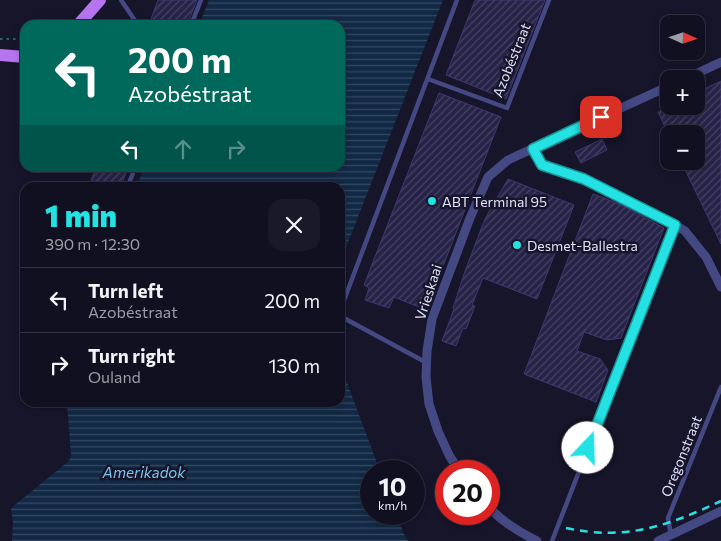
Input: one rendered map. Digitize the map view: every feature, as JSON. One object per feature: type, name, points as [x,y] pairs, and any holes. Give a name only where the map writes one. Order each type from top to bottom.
[{"type":"main road","points":[[82,20],[100,0]]},
{"type":"main road","points":[[0,55],[20,57]]},
{"type":"street","points":[[704,70],[721,62]]},
{"type":"street","name":"Vrieskaai","points":[[453,460],[445,447],[429,404],[427,363],[432,319],[470,218],[488,177],[508,160],[660,90]]},
{"type":"street","points":[[533,149],[542,165],[584,179],[685,231],[706,257],[721,287]]},
{"type":"street","points":[[659,541],[721,511]]},
{"type":"street","points":[[500,518],[518,532],[537,541]]},
{"type":"lane","points":[[121,0],[135,20]]},
{"type":"lane","points":[[193,20],[201,0]]},
{"type":"lane","points":[[345,299],[457,0]]},
{"type":"lane","name":"Azobéstraat","points":[[428,79],[507,108],[549,0]]},
{"type":"lane","points":[[552,541],[675,225]]},
{"type":"lane","points":[[345,319],[427,363]]},
{"type":"lane","name":"Oregonstraat","points":[[671,535],[668,518],[721,387]]},
{"type":"path","points":[[0,39],[20,39]]},
{"type":"water","points":[[209,0],[443,0],[345,250],[345,182],[138,182],[142,172],[345,172],[345,20],[201,20]]},
{"type":"water","name":"Amerikadok","points":[[345,377],[376,460],[360,460],[360,525],[400,525],[406,539],[409,541],[12,541],[13,521],[11,508],[69,461],[71,455],[67,407],[345,407]]},
{"type":"building","points":[[158,0],[197,0],[189,20],[151,20]]},
{"type":"building","points":[[475,0],[545,0],[506,99],[446,75]]},
{"type":"building","points":[[721,81],[721,244],[685,170],[705,170],[705,125],[664,125],[658,112],[660,111],[660,115],[705,115],[705,89]]},
{"type":"building","name":"ABT Terminal 95","points":[[439,93],[501,117],[426,310],[394,297],[389,308],[365,300],[369,288],[364,285]]},
{"type":"building","points":[[602,139],[607,150],[581,163],[575,152]]},
{"type":"building","points":[[94,172],[126,172],[122,182],[96,182],[91,180]]},
{"type":"building","name":"Desmet-Ballestra","points":[[508,179],[574,205],[537,299],[483,278],[472,305],[475,306],[466,329],[463,328],[456,346],[442,341],[465,271],[485,219]]},
{"type":"building","points":[[593,194],[622,205],[664,228],[621,338],[607,340],[584,332],[577,351],[600,359],[608,370],[596,402],[524,374]]},
{"type":"railway","points":[[566,528],[608,533],[646,529],[683,518],[721,501]]},
{"type":"place","name":"ABT Terminal 95","points":[[432,201]]},
{"type":"place","name":"Desmet-Ballestra","points":[[517,245]]},
{"type":"route","points":[[588,448],[675,225],[584,179],[542,165],[533,149],[601,117]]}]
